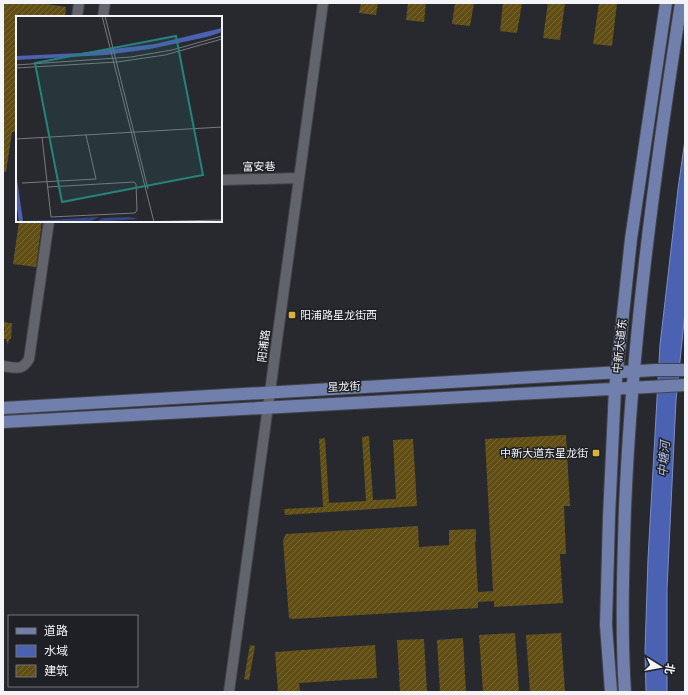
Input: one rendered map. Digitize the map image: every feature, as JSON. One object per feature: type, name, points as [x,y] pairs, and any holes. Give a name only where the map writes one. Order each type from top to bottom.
[{"type":"main road","name":"中新大道东","points":[[611,692],[606,625],[615,389],[631,239],[666,3]]},
{"type":"main road","name":"中新大道东","points":[[625,692],[623,662],[623,561],[633,371],[660,140],[681,3]]},
{"type":"main road","name":"星龙街","points":[[3,408],[633,371],[683,370]]},
{"type":"main road","name":"星龙街","points":[[3,422],[682,385]]},
{"type":"street","points":[[77,16],[79,3]]},
{"type":"street","points":[[103,16],[105,3]]},
{"type":"street","name":"阳浦路","points":[[229,692],[323,3]]},
{"type":"street","name":"富安巷","points":[[222,180],[299,178]]},
{"type":"street","points":[[3,366],[19,368],[25,365],[29,359],[49,222]]},
{"type":"water","name":"中塘河","points":[[685,140],[685,312],[676,400],[667,589],[667,692],[646,692],[645,651],[648,559],[660,345]]},
{"type":"building","points":[[3,3],[41,3],[66,7],[65,16],[16,16],[16,132],[12,132],[6,172],[3,172]]},
{"type":"building","points":[[361,3],[378,3],[376,15],[359,13]]},
{"type":"building","points":[[408,3],[426,3],[424,22],[406,20]]},
{"type":"building","points":[[455,3],[474,3],[470,26],[452,24]]},
{"type":"building","points":[[503,3],[522,3],[517,33],[500,31]]},
{"type":"building","points":[[548,3],[565,3],[560,40],[543,38]]},
{"type":"building","points":[[599,3],[617,3],[612,46],[593,44]]},
{"type":"building","points":[[19,222],[42,222],[36,267],[13,264]]},
{"type":"building","points":[[3,321],[12,323],[11,339],[9,339],[8,345],[6,339],[3,339],[3,331],[5,331]]},
{"type":"building","points":[[566,435],[570,506],[564,506],[566,554],[560,554],[563,603],[494,607],[494,601],[478,602],[478,608],[293,619],[289,618],[283,540],[286,534],[418,526],[419,547],[449,545],[449,530],[476,529],[475,542],[478,592],[493,591],[485,439]]},
{"type":"building","points":[[369,436],[373,500],[396,499],[393,440],[413,439],[417,506],[285,515],[284,509],[323,507],[319,439],[325,438],[329,503],[366,501],[362,437]]},
{"type":"building","points":[[515,633],[519,692],[483,692],[479,635]]},
{"type":"building","points":[[561,633],[565,692],[530,692],[526,635]]},
{"type":"building","points":[[463,638],[466,692],[440,692],[437,640]]},
{"type":"building","points":[[424,639],[427,692],[400,692],[397,640]]},
{"type":"building","points":[[250,645],[255,646],[249,680],[244,679]]},
{"type":"building","points":[[375,645],[377,678],[299,683],[300,692],[278,692],[275,652]]},
{"type":"place","name":"阳浦路星龙街西","points":[[292,315]]},
{"type":"place","name":"中新大道东星龙街","points":[[596,453]]}]
